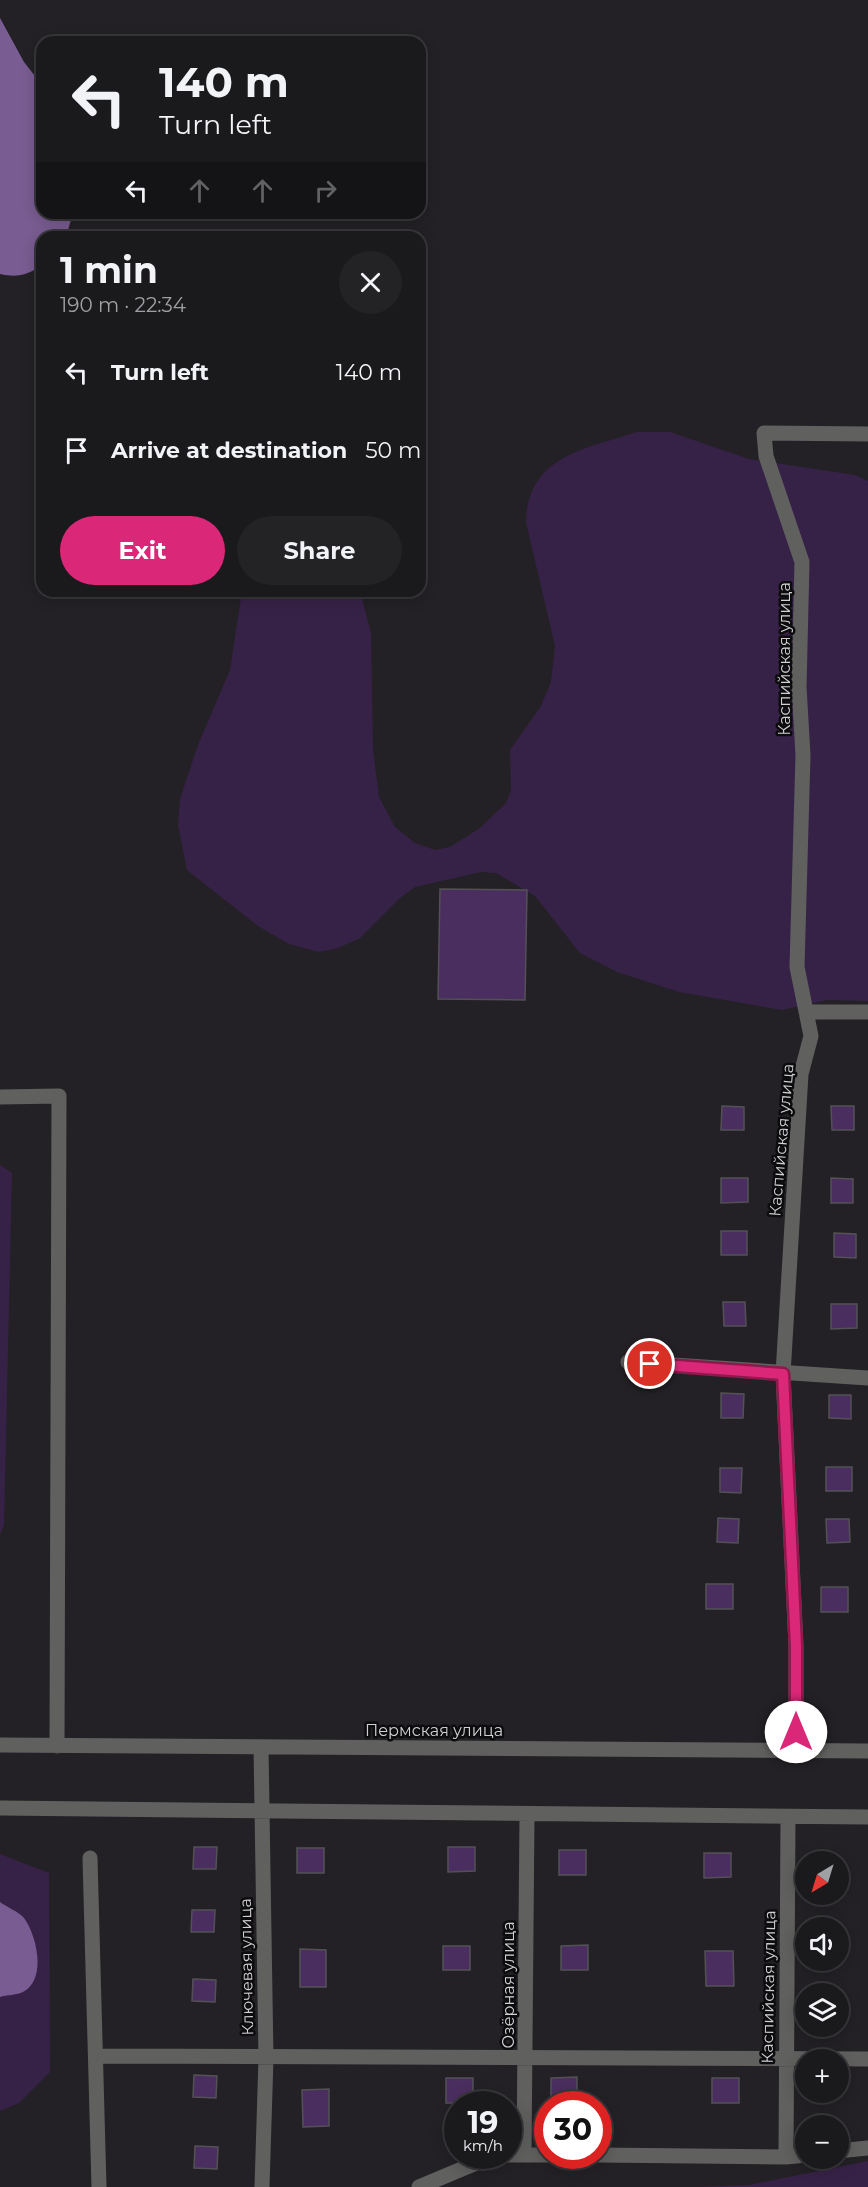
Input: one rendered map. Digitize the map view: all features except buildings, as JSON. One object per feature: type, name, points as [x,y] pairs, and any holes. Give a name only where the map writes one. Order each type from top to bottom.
[{"type":"street","name":"Каспийская улица","points":[[796,1750],[796,1646],[783,1374],[801,1074],[811,1036],[796,967],[803,755],[799,687],[802,562],[766,456],[764,434],[868,434]]},
{"type":"street","points":[[806,1012],[868,1012]]},
{"type":"street","points":[[0,1097],[59,1096],[57,1746]]},
{"type":"street","points":[[628,1362],[868,1378]]},
{"type":"street","name":"Пермская улица","points":[[0,1745],[868,1750]]},
{"type":"street","name":"Ключевая улица","points":[[261,1747],[266,2058],[262,2187]]},
{"type":"street","points":[[0,1808],[868,1817]]},
{"type":"street","name":"Озёрная улица","points":[[524,2155],[526,1815]]},
{"type":"street","name":"Каспийская улица","points":[[786,2157],[788,1817]]},
{"type":"street","points":[[90,1858],[99,2187]]},
{"type":"street","points":[[96,2056],[868,2059]]},
{"type":"street","points":[[849,2150],[868,2148]]},
{"type":"street","points":[[524,2155],[534,2155]]},
{"type":"street","points":[[612,2156],[795,2156]]},
{"type":"street","points":[[419,2187],[462,2169]]},
{"type":"shaded area","points":[[0,18],[24,62],[36,77],[36,219],[71,219],[68,231],[36,231],[36,269],[17,276],[0,274]]},
{"type":"shaded area","points":[[637,432],[670,432],[749,459],[855,475],[868,481],[868,1001],[827,1000],[782,1010],[679,992],[617,972],[580,953],[535,896],[496,873],[481,872],[415,887],[400,898],[360,938],[338,948],[319,952],[289,944],[258,926],[187,870],[178,825],[180,799],[198,745],[230,670],[241,597],[362,597],[371,633],[373,750],[379,797],[395,827],[415,843],[435,850],[450,847],[480,828],[506,803],[511,790],[510,750],[541,706],[551,682],[555,646],[526,522],[529,500],[537,482],[548,469],[563,459],[598,444]]},
{"type":"shaded area","points":[[0,1165],[12,1173],[4,1525],[0,1535]]},
{"type":"shaded area","points":[[0,1854],[49,1873],[50,2072],[19,2103],[0,2111],[0,1997],[22,1992],[23,1917],[0,1902]]},
{"type":"shaded area","points":[[0,1902],[24,1918],[29,1926],[36,1946],[37,1968],[30,1986],[23,1992],[0,1997]]},
{"type":"shaded area","points":[[868,2161],[868,2187],[697,2187],[749,2185],[828,2169],[849,2169],[849,2165]]},
{"type":"route","points":[[650,1364],[783,1374],[796,1646],[796,1732]]}]
